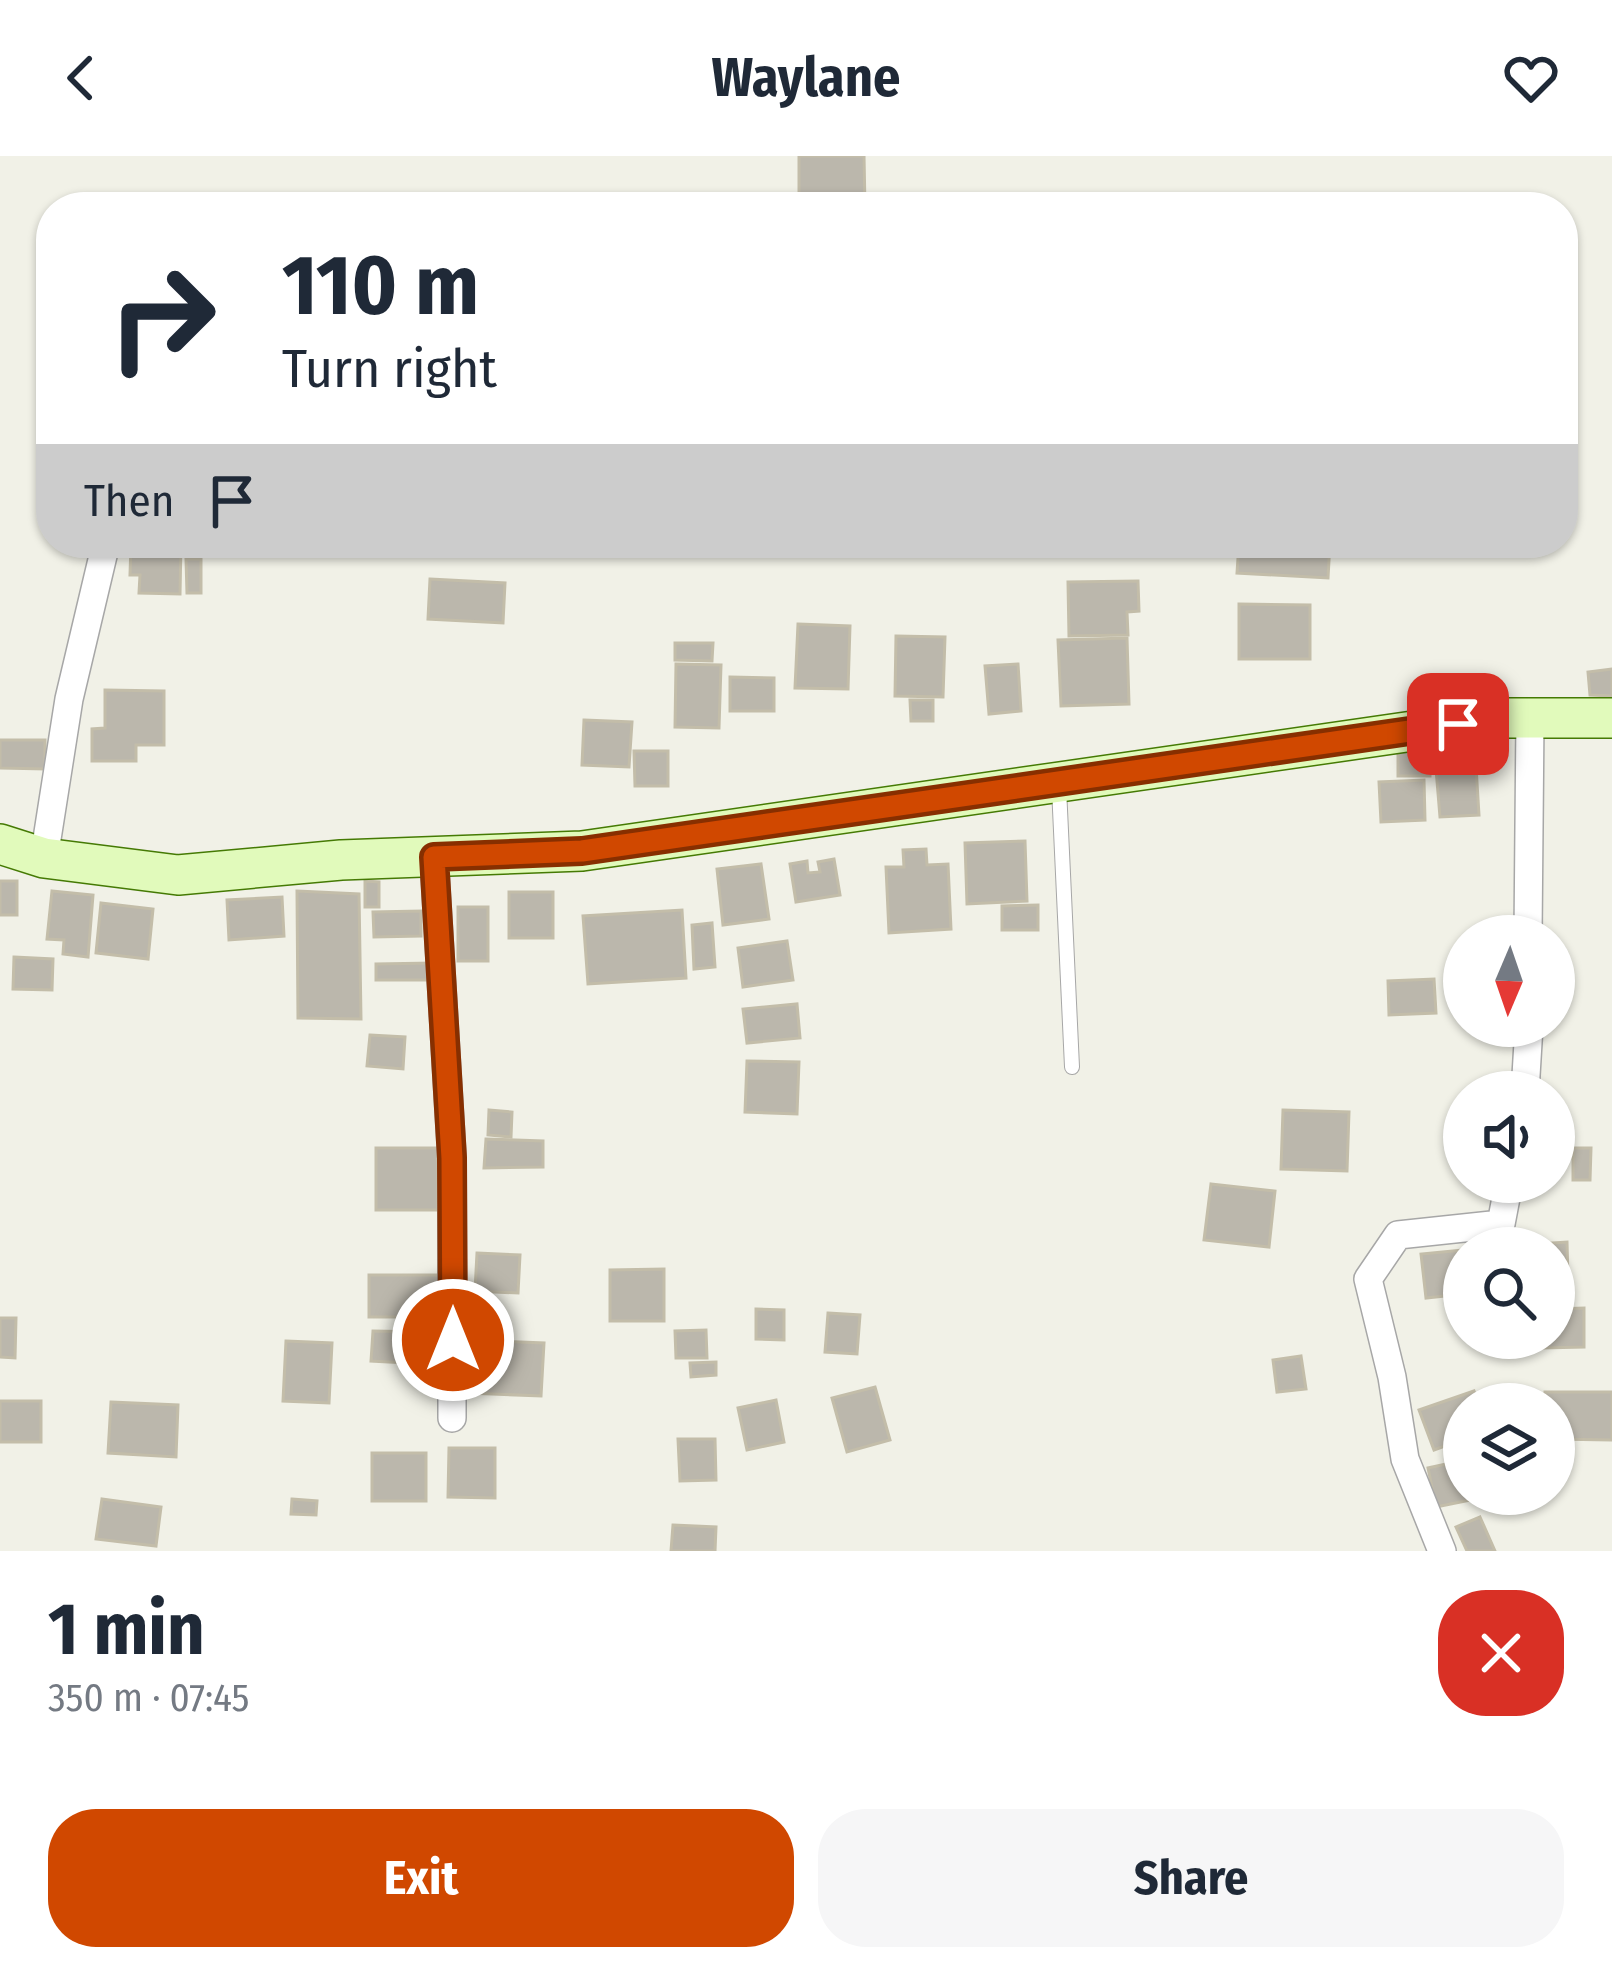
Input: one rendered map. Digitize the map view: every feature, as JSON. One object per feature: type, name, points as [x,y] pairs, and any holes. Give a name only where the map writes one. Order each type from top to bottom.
[{"type":"main road","points":[[0,844],[44,858],[178,875],[341,860],[582,851],[1503,718],[1612,718]]},
{"type":"street","points":[[44,858],[68,699],[102,558]]},
{"type":"street","points":[[1528,915],[1530,718]]},
{"type":"street","points":[[434,857],[452,1158],[452,1418]]},
{"type":"street","points":[[1442,1551],[1405,1459],[1392,1377],[1368,1279],[1398,1235],[1501,1224],[1505,1203]]},
{"type":"lane","points":[[1059,782],[1072,1067]]},
{"type":"building","points":[[799,156],[864,156],[865,192],[799,192]]},
{"type":"building","points":[[131,558],[181,558],[180,594],[139,593],[140,575],[130,575]]},
{"type":"building","points":[[1238,558],[1329,558],[1328,578],[1237,573]]},
{"type":"building","points":[[186,559],[201,559],[201,593],[187,593]]},
{"type":"building","points":[[430,579],[505,583],[503,623],[428,619]]},
{"type":"building","points":[[1138,581],[1139,611],[1127,612],[1128,635],[1069,636],[1068,582]]},
{"type":"building","points":[[1239,604],[1310,605],[1310,659],[1239,659]]},
{"type":"building","points":[[798,624],[850,626],[848,689],[795,688]]},
{"type":"building","points":[[896,636],[945,637],[943,697],[895,696]]},
{"type":"building","points":[[1127,638],[1129,704],[1061,706],[1058,640]]},
{"type":"building","points":[[675,643],[713,643],[712,661],[675,660]]},
{"type":"building","points":[[676,664],[721,665],[719,728],[675,727]]},
{"type":"building","points":[[1018,664],[1021,711],[989,714],[985,666]]},
{"type":"building","points":[[1612,669],[1612,696],[1590,695],[1588,672]]},
{"type":"building","points":[[730,677],[774,678],[774,711],[730,711]]},
{"type":"building","points":[[105,690],[164,691],[164,745],[136,745],[136,761],[92,761],[92,729],[105,728]]},
{"type":"building","points":[[910,700],[933,700],[933,721],[911,721]]},
{"type":"building","points":[[584,720],[632,722],[629,767],[582,765]]},
{"type":"building","points":[[0,740],[45,740],[45,769],[0,768]]},
{"type":"building","points":[[1398,740],[1431,741],[1430,776],[1398,776]]},
{"type":"building","points":[[634,751],[668,751],[668,786],[635,786]]},
{"type":"building","points":[[1476,766],[1479,815],[1440,817],[1436,769]]},
{"type":"building","points":[[1424,780],[1425,820],[1381,822],[1379,782]]},
{"type":"building","points":[[1025,841],[1027,901],[967,904],[965,843]]},
{"type":"building","points":[[926,849],[927,865],[948,864],[951,929],[889,933],[886,867],[904,867],[903,850]]},
{"type":"building","points":[[834,859],[840,895],[796,902],[790,864],[807,861],[808,873],[820,872],[818,862]]},
{"type":"building","points":[[761,864],[769,919],[723,925],[717,869]]},
{"type":"building","points":[[0,881],[17,881],[17,915],[0,915]]},
{"type":"building","points":[[365,881],[379,882],[379,907],[365,907]]},
{"type":"building","points":[[52,891],[93,895],[88,957],[63,954],[64,940],[47,939]]},
{"type":"building","points":[[297,891],[359,894],[361,1019],[298,1018]]},
{"type":"building","points":[[509,892],[553,892],[553,938],[509,938]]},
{"type":"building","points":[[282,897],[284,936],[229,940],[227,900]]},
{"type":"building","points":[[101,903],[153,909],[148,959],[96,953]]},
{"type":"building","points":[[1038,905],[1038,930],[1002,930],[1002,906]]},
{"type":"building","points":[[458,907],[488,907],[488,961],[458,961]]},
{"type":"building","points":[[682,910],[686,978],[588,984],[583,916]]},
{"type":"building","points":[[421,911],[421,936],[374,937],[373,912]]},
{"type":"building","points":[[712,923],[715,967],[694,969],[692,925]]},
{"type":"building","points":[[787,941],[793,980],[743,987],[738,948]]},
{"type":"building","points":[[14,957],[53,959],[52,990],[13,989]]},
{"type":"building","points":[[433,963],[433,980],[376,980],[376,964]]},
{"type":"building","points":[[1434,979],[1436,1013],[1389,1015],[1388,981]]},
{"type":"building","points":[[797,1004],[800,1038],[747,1043],[743,1009]]},
{"type":"building","points":[[370,1035],[405,1037],[403,1069],[367,1066]]},
{"type":"building","points":[[747,1061],[799,1062],[797,1114],[745,1112]]},
{"type":"building","points":[[489,1110],[512,1112],[511,1137],[488,1135]]},
{"type":"building","points":[[1283,1110],[1349,1112],[1347,1171],[1281,1169]]},
{"type":"building","points":[[486,1139],[543,1141],[543,1167],[484,1168]]},
{"type":"building","points":[[376,1148],[438,1148],[438,1210],[376,1210]]},
{"type":"building","points":[[1575,1148],[1591,1148],[1590,1180],[1575,1180]]},
{"type":"building","points":[[1211,1184],[1275,1191],[1269,1247],[1204,1240]]},
{"type":"building","points":[[1443,1252],[1443,1296],[1426,1298],[1421,1254]]},
{"type":"building","points":[[477,1253],[520,1255],[518,1293],[475,1291]]},
{"type":"building","points":[[664,1269],[664,1321],[610,1321],[610,1270]]},
{"type":"building","points":[[369,1275],[445,1275],[445,1317],[369,1317]]},
{"type":"building","points":[[1575,1308],[1584,1308],[1584,1347],[1575,1347]]},
{"type":"building","points":[[756,1309],[784,1310],[784,1340],[756,1339]]},
{"type":"building","points":[[828,1313],[860,1315],[857,1354],[825,1352]]},
{"type":"building","points":[[0,1318],[16,1318],[15,1358],[0,1357]]},
{"type":"building","points":[[706,1330],[707,1358],[676,1358],[675,1331]]},
{"type":"building","points":[[373,1331],[425,1332],[425,1364],[371,1361]]},
{"type":"building","points":[[472,1340],[544,1343],[541,1396],[469,1393]]},
{"type":"building","points":[[286,1341],[332,1343],[329,1403],[283,1401]]},
{"type":"building","points":[[1301,1356],[1306,1389],[1277,1392],[1273,1360]]},
{"type":"building","points":[[716,1362],[716,1375],[691,1377],[690,1363]]},
{"type":"building","points":[[875,1387],[890,1440],[847,1452],[832,1398]]},
{"type":"building","points":[[1575,1392],[1612,1392],[1612,1440],[1575,1439]]},
{"type":"building","points":[[776,1400],[784,1442],[747,1450],[738,1408]]},
{"type":"building","points":[[0,1401],[41,1401],[41,1442],[0,1442]]},
{"type":"building","points":[[111,1402],[178,1405],[176,1457],[108,1453]]},
{"type":"building","points":[[1443,1402],[1443,1447],[1434,1450],[1419,1410]]},
{"type":"building","points":[[678,1439],[715,1439],[716,1480],[680,1481]]},
{"type":"building","points":[[449,1448],[495,1448],[495,1498],[448,1497]]},
{"type":"building","points":[[372,1453],[426,1453],[426,1501],[372,1501]]},
{"type":"building","points":[[1443,1465],[1443,1506],[1436,1507],[1428,1468]]},
{"type":"building","points":[[102,1499],[161,1507],[156,1546],[96,1539]]},
{"type":"building","points":[[292,1499],[317,1501],[316,1515],[291,1514]]},
{"type":"building","points":[[1480,1517],[1495,1551],[1467,1551],[1456,1527]]},
{"type":"building","points":[[673,1525],[716,1527],[715,1551],[671,1551]]},
{"type":"route","points":[[453,1340],[452,1158],[434,857],[582,851],[1458,724]]}]
